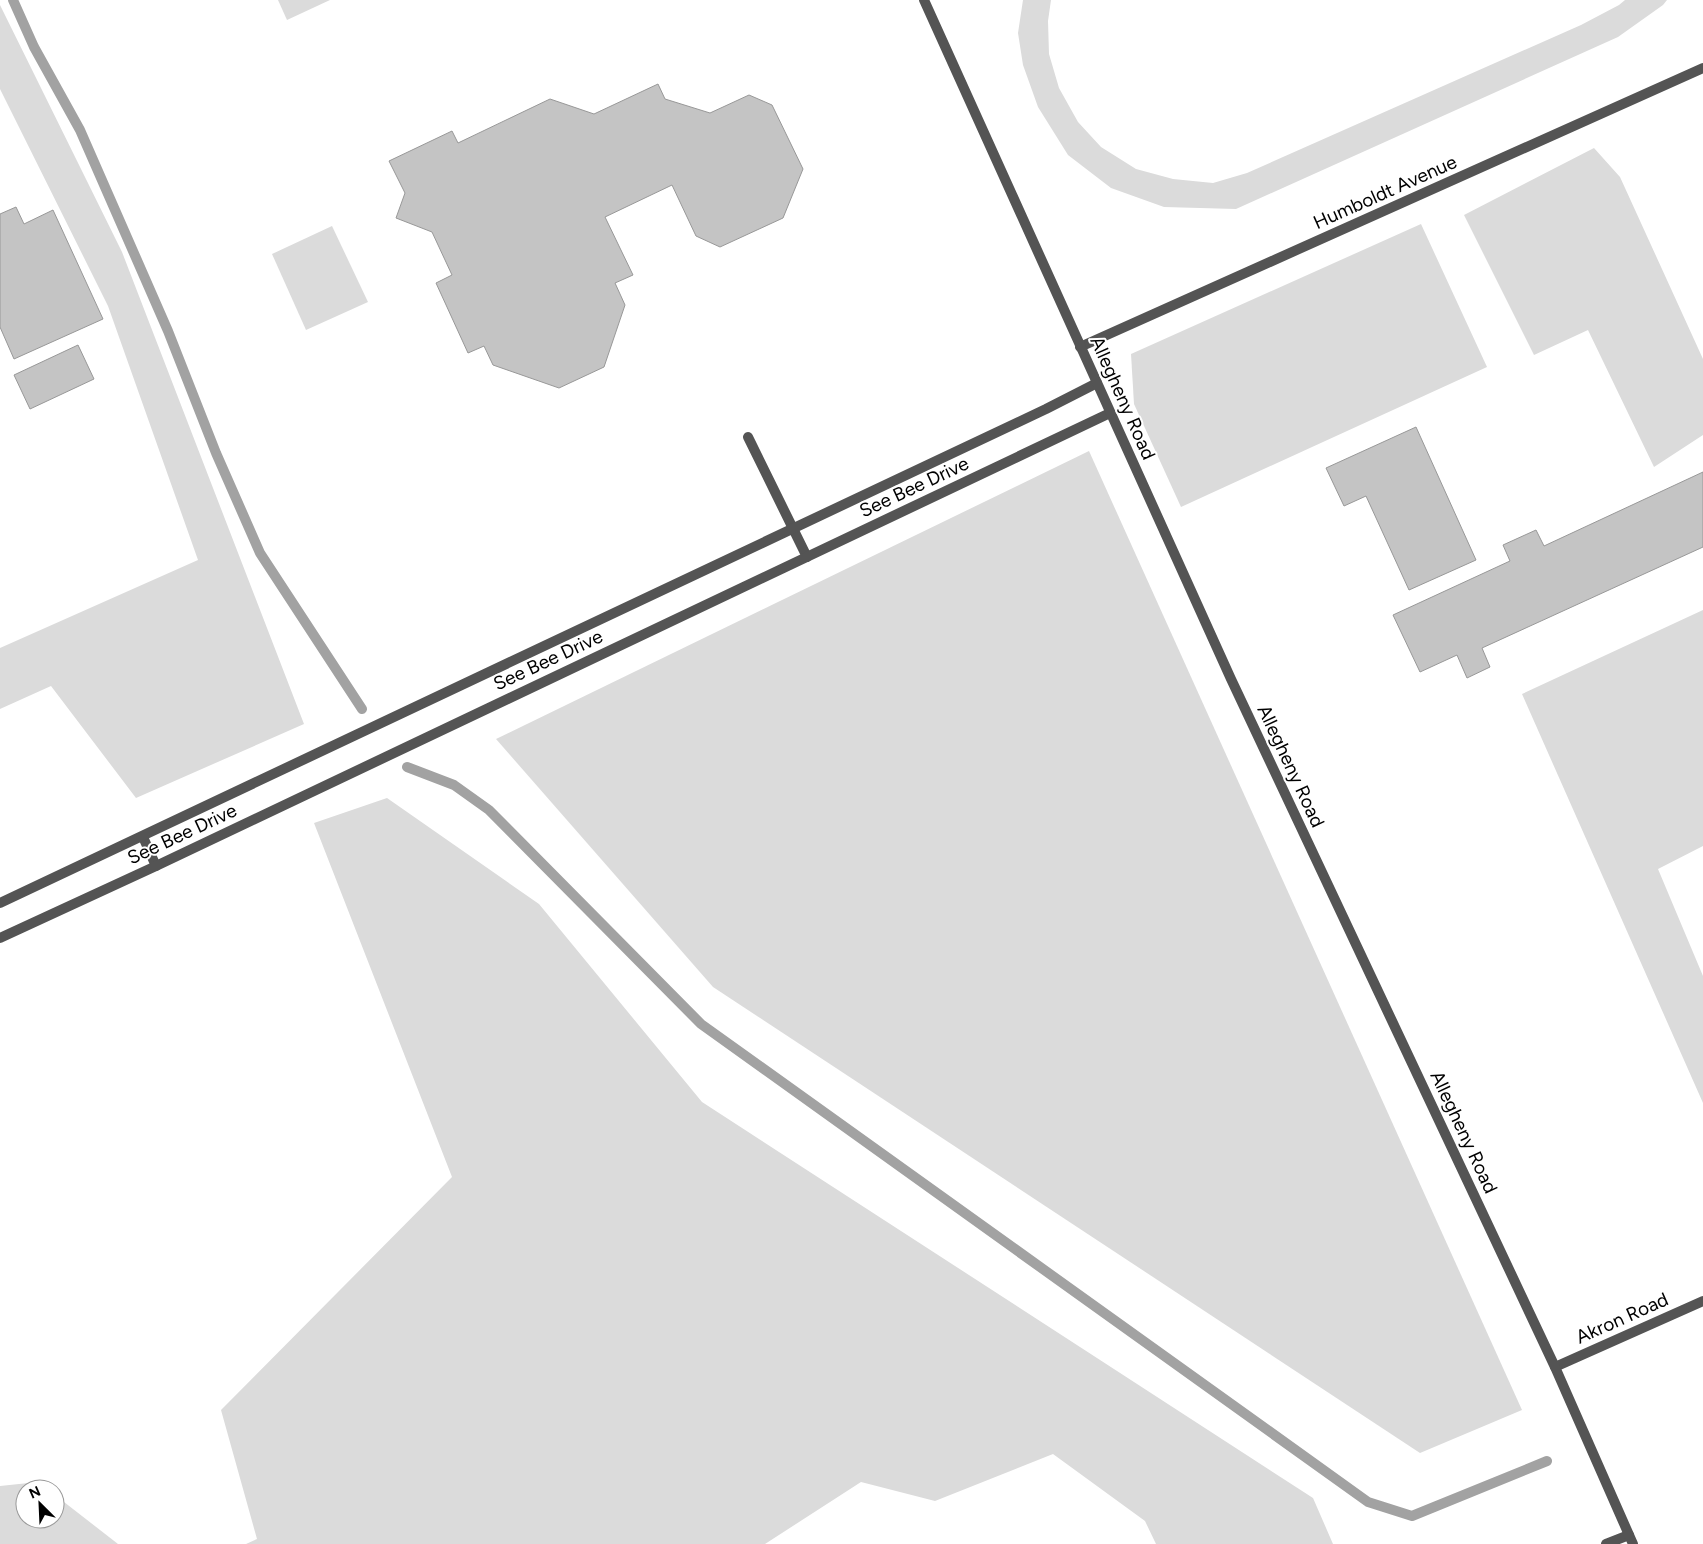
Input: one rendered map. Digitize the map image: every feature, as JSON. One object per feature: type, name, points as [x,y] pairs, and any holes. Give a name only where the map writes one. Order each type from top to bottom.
[{"type":"street","name":"Allegheny Road","points":[[924,0],[1231,679],[1555,1367],[1631,1540]]},
{"type":"street","name":"Humboldt Avenue","points":[[1080,347],[1703,68]]},
{"type":"street","name":"See Bee Drive","points":[[0,904],[1046,409],[1097,383]]},
{"type":"street","name":"See Bee Drive","points":[[0,938],[156,866],[1110,413]]},
{"type":"street","points":[[748,437],[806,557]]},
{"type":"street","points":[[143,837],[156,866]]},
{"type":"street","name":"Akron Road","points":[[1555,1367],[1703,1301]]},
{"type":"street","points":[[1606,1544],[1631,1540]]},
{"type":"shaded area","points":[[278,0],[330,0],[287,20]]},
{"type":"shaded area","points":[[1023,0],[1051,0],[1048,21],[1049,54],[1059,88],[1078,122],[1101,147],[1136,169],[1173,179],[1213,183],[1247,173],[1581,25],[1625,0],[1667,0],[1663,5],[1618,37],[1236,209],[1164,207],[1111,188],[1068,155],[1038,107],[1023,65],[1018,33]]},
{"type":"shaded area","points":[[0,5],[122,252],[304,724],[136,798],[51,686],[0,709],[0,648],[198,560],[108,306],[0,89]]},
{"type":"shaded area","points":[[1594,148],[1620,177],[1703,359],[1703,435],[1654,467],[1588,330],[1534,355],[1464,215]]},
{"type":"shaded area","points":[[1421,224],[1487,367],[1181,507],[1134,404],[1131,354]]},
{"type":"shaded area","points":[[332,226],[368,302],[306,330],[272,254]]},
{"type":"shaded area","points":[[1089,451],[1522,1410],[1420,1453],[713,987],[496,739]]},
{"type":"shaded area","points":[[1703,610],[1703,846],[1658,869],[1703,976],[1703,1103],[1522,694]]},
{"type":"shaded area","points":[[387,798],[539,904],[702,1102],[1313,1498],[1333,1544],[1156,1544],[1145,1521],[1053,1454],[935,1501],[861,1482],[765,1544],[246,1544],[257,1539],[221,1410],[452,1177],[314,823]]},
{"type":"shaded area","points":[[15,1484],[15,1529],[65,1529],[65,1503],[118,1544],[0,1544],[0,1486]]},
{"type":"building","points":[[658,84],[665,99],[710,113],[749,95],[772,105],[803,169],[783,218],[720,247],[696,236],[672,185],[605,217],[633,275],[615,283],[625,305],[604,367],[559,388],[493,365],[484,346],[468,353],[436,283],[452,275],[432,232],[396,218],[405,193],[389,161],[452,131],[458,143],[550,99],[594,114]]},
{"type":"building","points":[[16,207],[24,224],[53,210],[103,319],[14,359],[0,327],[0,214]]},
{"type":"building","points":[[78,345],[94,379],[30,409],[14,375]]},
{"type":"building","points":[[1416,427],[1476,560],[1409,590],[1366,496],[1344,506],[1326,468]]},
{"type":"building","points":[[1703,472],[1703,547],[1482,648],[1490,667],[1467,678],[1457,655],[1420,672],[1393,615],[1510,561],[1503,545],[1536,530],[1544,546]]},
{"type":"waterway","points":[[13,0],[34,47],[80,130],[168,331],[216,453],[260,553],[362,709]]},
{"type":"waterway","points":[[407,767],[454,785],[489,810],[701,1024],[1368,1502],[1412,1516],[1547,1461]]}]
